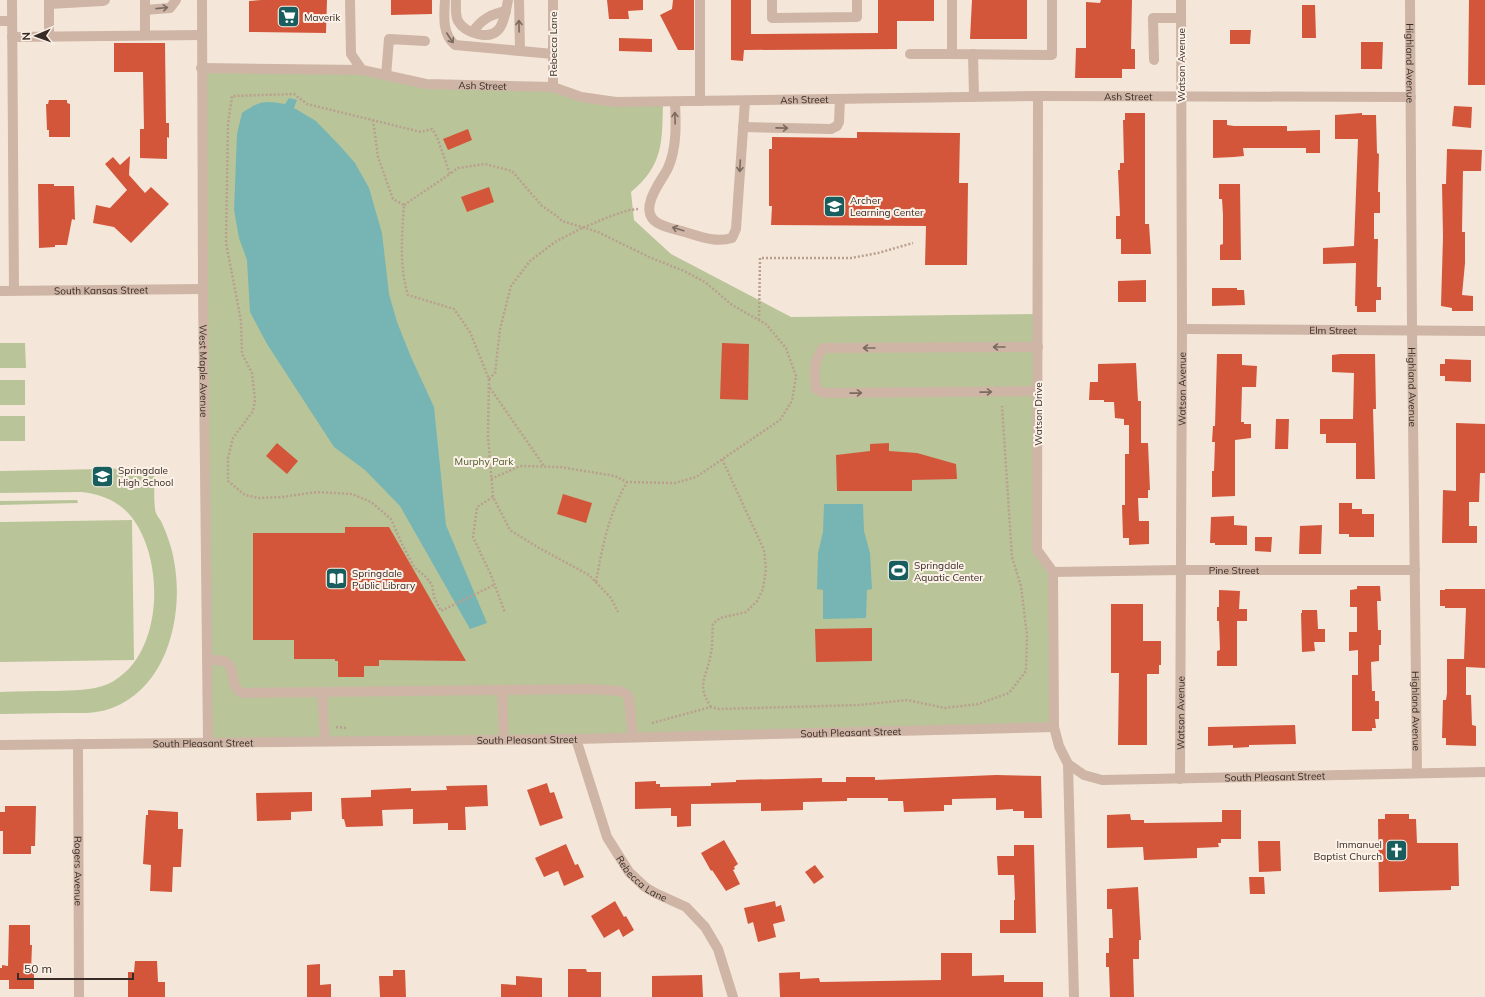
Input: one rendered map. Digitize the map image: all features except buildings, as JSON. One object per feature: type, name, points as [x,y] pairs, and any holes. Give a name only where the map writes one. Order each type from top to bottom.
[{"type":"street","points":[[12,0],[14,291]]},
{"type":"street","points":[[49,37],[49,2],[105,0]]},
{"type":"street","points":[[145,36],[145,5],[170,8],[176,0]]},
{"type":"street","name":"West Maple Avenue","points":[[202,0],[201,68],[208,742]]},
{"type":"street","points":[[350,0],[351,54],[362,70]]},
{"type":"street","points":[[445,0],[444,11],[446,32],[449,40],[455,45],[553,54]]},
{"type":"street","points":[[456,0],[456,15],[459,22],[464,27],[481,35],[489,35],[498,30],[504,21],[508,0]]},
{"type":"street","points":[[519,0],[520,51]]},
{"type":"street","name":"Rebecca Lane","points":[[553,0],[553,87]]},
{"type":"street","points":[[700,0],[700,101]]},
{"type":"street","points":[[772,0],[772,18],[857,17],[857,0]]},
{"type":"street","points":[[952,0],[952,54]]},
{"type":"street","points":[[910,54],[1052,55],[1052,0]]},
{"type":"street","name":"Watson Avenue","points":[[1180,779],[1182,329],[1181,0]]},
{"type":"street","name":"Highland Avenue","points":[[1410,0],[1417,773]]},
{"type":"street","points":[[473,32],[479,23],[496,13],[506,11]]},
{"type":"street","points":[[1154,60],[1154,18],[1181,18]]},
{"type":"street","points":[[0,21],[12,21]]},
{"type":"street","points":[[12,37],[201,35]]},
{"type":"street","points":[[386,76],[388,39],[425,41]]},
{"type":"street","points":[[973,54],[974,97]]},
{"type":"street","name":"Ash Street","points":[[201,68],[362,70],[426,84],[553,87],[581,97],[616,102],[1038,96],[1410,97]]},
{"type":"street","name":"Watson Drive","points":[[1038,96],[1037,550],[1053,572]]},
{"type":"street","points":[[743,127],[831,129],[837,126],[839,122],[840,99]]},
{"type":"street","points":[[675,102],[676,135],[669,166],[651,199],[649,208],[652,218],[660,224],[714,241],[732,238],[736,229],[745,101]]},
{"type":"street","name":"South Kansas Street","points":[[0,291],[203,288]]},
{"type":"street","name":"Elm Street","points":[[1182,329],[1485,331]]},
{"type":"street","points":[[1038,347],[823,348],[816,362],[814,376],[816,389],[824,393],[1038,392]]},
{"type":"street","name":"Pine Street","points":[[1053,572],[1181,570],[1415,570]]},
{"type":"street","points":[[1053,572],[1054,727],[1059,746],[1068,764],[1074,997]]},
{"type":"street","points":[[208,660],[223,661],[228,664],[231,670],[233,685],[238,692],[242,693],[586,688],[621,691],[628,695],[630,699],[633,737]]},
{"type":"street","points":[[502,690],[504,740]]},
{"type":"street","points":[[322,692],[325,741]]},
{"type":"street","name":"South Pleasant Street","points":[[0,745],[576,739],[1054,727]]},
{"type":"street","name":"Rebecca Lane","points":[[576,739],[607,837],[629,872],[655,893],[686,907],[705,927],[718,949],[733,997]]},
{"type":"street","name":"Rogers Avenue","points":[[78,744],[79,997]]},
{"type":"street","name":"South Pleasant Street","points":[[1068,764],[1084,775],[1102,780],[1485,772]]},
{"type":"path","points":[[450,174],[437,136],[432,129],[421,132],[307,104],[294,94],[232,96],[228,124],[226,242],[241,322],[242,354],[252,373],[255,400],[253,411],[233,438],[228,458],[228,481],[245,496],[260,498],[282,497],[317,492],[352,494],[371,502],[391,519],[414,567],[427,578],[432,585],[434,597],[440,611],[494,585]]},
{"type":"path","points":[[373,120],[380,164],[393,199],[404,205]]},
{"type":"path","points":[[404,205],[458,168],[485,164],[512,172],[542,206],[562,221],[598,232],[649,257],[684,270],[705,282],[732,305],[766,324],[786,348],[796,376],[792,401],[780,420],[696,477],[675,483],[627,482],[615,476],[560,467],[520,466],[491,479]]},
{"type":"path","points":[[404,205],[402,236],[404,283],[408,295],[454,310],[470,332],[490,379],[488,436],[493,497],[510,530],[539,548],[589,574],[611,598],[618,612]]},
{"type":"path","points":[[490,379],[495,373],[500,329],[511,286],[530,261],[556,242],[582,228],[629,210],[649,208]]},
{"type":"path","points":[[759,320],[760,258],[850,258],[878,253],[913,243]]},
{"type":"path","points":[[489,387],[544,466]]},
{"type":"path","points":[[722,459],[764,550],[766,568],[763,590],[757,601],[746,612],[720,618],[713,624],[712,650],[702,683],[705,699],[711,708],[859,705],[908,700],[945,708],[978,704],[1008,693],[1026,671],[1027,635],[1021,586],[1012,557],[1002,406]]},
{"type":"path","points":[[596,583],[602,547],[621,493],[627,482]]},
{"type":"path","points":[[493,497],[477,507],[473,537],[491,575],[505,613]]},
{"type":"green space","name":"Murphy Park","points":[[201,68],[338,69],[426,84],[553,87],[581,97],[663,102],[659,152],[650,172],[631,192],[634,220],[671,254],[791,317],[1038,314],[1037,550],[1053,572],[1054,727],[208,742]]},
{"type":"green space","points":[[0,343],[25,343],[26,368],[0,368]]},
{"type":"green space","points":[[0,380],[25,380],[25,405],[0,405]]},
{"type":"green space","points":[[0,416],[25,416],[25,441],[0,441]]},
{"type":"green space","points":[[154,468],[155,509],[172,549],[177,587],[173,629],[167,650],[158,668],[146,685],[131,698],[106,710],[82,713],[0,714],[0,692],[89,689],[108,684],[127,671],[141,652],[149,630],[154,605],[154,579],[149,555],[141,532],[129,514],[119,505],[107,498],[81,492],[0,493],[0,471]]},
{"type":"green space","points":[[77,500],[78,503],[0,505],[0,501]]},
{"type":"green space","points":[[132,520],[134,660],[0,662],[0,522]]},
{"type":"water","points":[[289,98],[297,100],[294,108],[316,121],[340,146],[355,163],[369,188],[382,233],[389,294],[397,322],[434,407],[446,525],[487,623],[470,629],[400,506],[365,470],[334,447],[267,344],[250,312],[247,260],[239,238],[234,210],[237,134],[242,113],[262,102],[285,104]]},
{"type":"water","points":[[824,504],[863,504],[864,531],[870,553],[872,589],[867,590],[866,618],[823,619],[823,590],[817,589],[818,553],[823,532]]},
{"type":"place","name":"Maverik","points":[[288,17]]},
{"type":"place","name":"Archer Learning Center","points":[[835,206]]},
{"type":"place","name":"Springdale High School","points":[[103,476]]},
{"type":"place","name":"Springdale Aquatic Center","points":[[899,571]]},
{"type":"place","name":"Springdale Public Library","points":[[336,579]]},
{"type":"place","name":"Immanuel Baptist Church","points":[[1397,850]]}]
